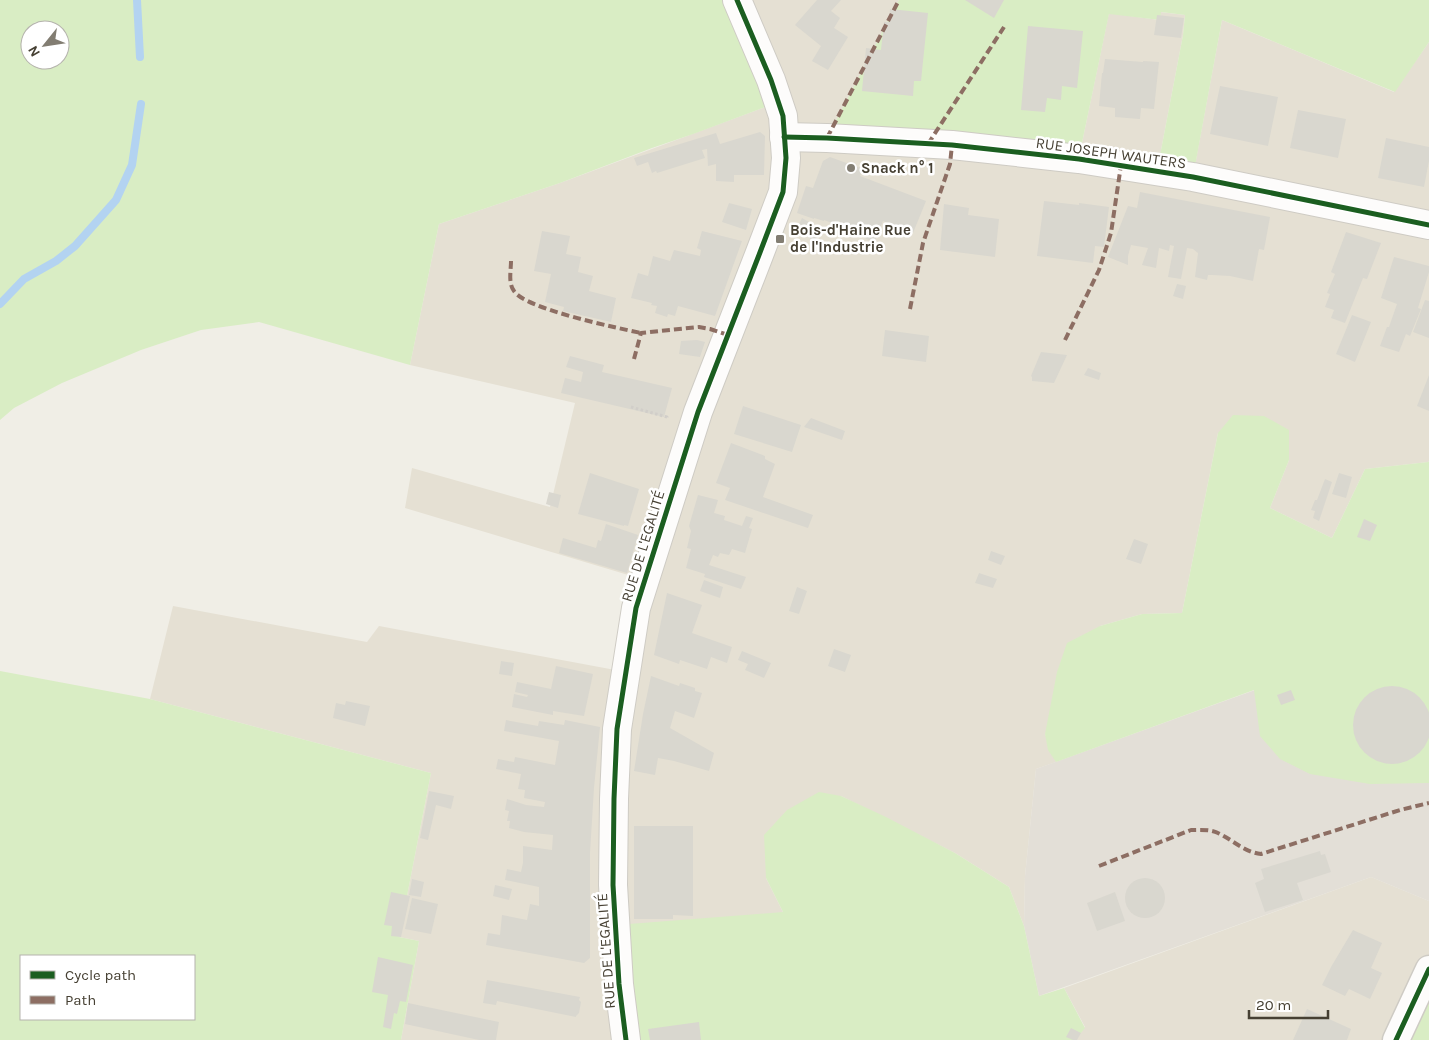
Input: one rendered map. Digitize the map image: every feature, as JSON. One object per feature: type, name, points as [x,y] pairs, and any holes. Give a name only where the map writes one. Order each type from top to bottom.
[{"type":"street","name":"RUE DE L'EGALITÉ","points":[[626,1040],[619,984],[613,885],[614,799],[617,729],[636,608],[698,412],[783,192],[786,158],[783,116],[774,87],[737,0]]},
{"type":"street","name":"RUE JOSEPH WAUTERS","points":[[784,137],[952,145],[1079,159],[1193,177],[1429,225]]},
{"type":"street","points":[[1396,1040],[1429,969]]},
{"type":"path","points":[[631,407],[667,417]]},
{"type":"shaded area","points":[[737,0],[899,0],[828,137],[1079,159],[1109,13],[1159,20],[1160,12],[1185,15],[1183,35],[1157,171],[1193,176],[1222,20],[1394,92],[1429,42],[1429,461],[1365,469],[1332,538],[1270,508],[1289,460],[1218,433],[1182,613],[1142,614],[1100,626],[1045,734],[1056,762],[1036,769],[1025,876],[1024,926],[1009,887],[955,853],[841,796],[766,878],[783,912],[626,1040],[401,1040],[419,941],[399,937],[431,773],[150,699],[173,606],[367,642],[379,626],[626,672],[645,580],[405,508],[412,468],[550,507],[575,403],[410,365],[439,224],[560,183],[779,102]]},
{"type":"shaded area","points":[[1429,636],[1429,901],[1371,877],[1039,996],[1024,926],[1025,876],[1036,769],[1255,690]]},
{"type":"shaded area","points":[[1371,877],[1429,901],[1429,969],[1396,1040],[1075,1040],[1085,1027],[1064,988]]},
{"type":"green space","points":[[0,0],[737,0],[779,102],[560,183],[439,224],[410,365],[259,322],[201,330],[141,350],[62,383],[14,408],[0,420]]},
{"type":"green space","points":[[899,0],[1429,0],[1429,42],[1395,92],[1222,20],[1193,177],[1157,171],[1183,35],[1185,15],[1161,12],[1160,20],[1109,14],[1079,159],[827,138]]},
{"type":"green space","points":[[1233,415],[1264,416],[1289,430],[1289,460],[1270,508],[1332,538],[1365,469],[1429,461],[1429,783],[1370,784],[1310,774],[1280,759],[1260,736],[1254,690],[1056,762],[1048,750],[1045,734],[1057,672],[1067,643],[1100,626],[1142,614],[1182,613],[1218,433]]},
{"type":"green space","points":[[0,671],[150,699],[431,773],[399,937],[419,941],[401,1040],[0,1040]]},
{"type":"green space","points":[[819,792],[841,796],[886,817],[955,853],[1009,887],[1024,926],[1039,996],[1064,988],[1085,1028],[1075,1040],[626,1040],[616,925],[783,912],[766,878],[764,835],[787,810]]},
{"type":"green space","points":[[1429,969],[1429,1040],[1396,1040]]},
{"type":"building","points":[[817,0],[841,0],[831,11],[840,18],[834,28],[848,37],[828,70],[812,61],[821,46],[795,25]]},
{"type":"building","points":[[965,0],[1004,0],[994,18]]},
{"type":"building","points":[[890,9],[928,13],[921,81],[914,81],[913,96],[862,91],[866,48],[881,50],[884,22],[889,22]]},
{"type":"building","points":[[1157,15],[1184,18],[1181,38],[1154,35]]},
{"type":"building","points":[[1028,26],[1083,31],[1077,88],[1062,86],[1061,100],[1047,98],[1045,112],[1021,110]]},
{"type":"building","points":[[1105,59],[1159,62],[1154,109],[1141,108],[1139,119],[1115,117],[1115,108],[1099,106]]},
{"type":"building","points":[[1220,86],[1278,97],[1268,146],[1210,134]]},
{"type":"building","points":[[1298,110],[1346,119],[1338,158],[1290,148]]},
{"type":"building","points":[[760,132],[765,136],[764,175],[734,175],[734,182],[716,181],[716,164],[708,166],[707,149],[702,150],[705,158],[657,173],[656,171],[652,173],[648,162],[637,166],[634,158],[716,133],[720,144]]},
{"type":"building","points":[[1386,138],[1429,147],[1429,161],[1424,187],[1378,178]]},
{"type":"building","points":[[830,157],[863,169],[860,176],[926,201],[913,233],[883,221],[874,243],[851,230],[797,213],[806,186],[813,188],[823,161]]},
{"type":"building","points":[[1140,192],[1270,217],[1264,250],[1259,249],[1253,281],[1230,276],[1208,275],[1207,280],[1195,277],[1198,253],[1193,249],[1187,248],[1181,279],[1168,277],[1174,246],[1170,245],[1169,251],[1159,248],[1156,268],[1142,265],[1148,248],[1131,245],[1128,265],[1108,257],[1128,206],[1137,208]]},
{"type":"building","points":[[1044,201],[1109,207],[1104,247],[1095,246],[1093,263],[1037,256]]},
{"type":"building","points":[[729,203],[752,209],[746,230],[722,222]]},
{"type":"building","points":[[944,204],[969,208],[968,215],[999,219],[995,257],[940,250]]},
{"type":"building","points":[[802,218],[821,229],[815,241],[796,230]]},
{"type":"building","points":[[542,231],[570,236],[566,254],[581,257],[578,272],[593,276],[589,291],[616,298],[611,322],[563,311],[564,307],[545,302],[551,274],[534,271]]},
{"type":"building","points":[[702,231],[742,241],[715,316],[678,306],[675,316],[668,314],[667,317],[655,313],[657,306],[651,305],[652,303],[631,298],[638,273],[648,276],[653,256],[670,261],[674,250],[700,256],[701,250],[697,248]]},
{"type":"building","points":[[1346,232],[1381,243],[1367,279],[1363,278],[1345,323],[1331,318],[1334,310],[1325,307],[1330,294],[1327,293],[1335,274],[1331,272]]},
{"type":"building","points":[[1394,257],[1429,266],[1429,272],[1418,308],[1421,309],[1410,336],[1406,334],[1399,352],[1380,346],[1397,304],[1381,298]]},
{"type":"building","points":[[1177,284],[1186,286],[1183,299],[1173,296]]},
{"type":"building","points":[[1425,300],[1429,301],[1429,338],[1413,332]]},
{"type":"building","points":[[1352,315],[1371,322],[1355,362],[1336,354]]},
{"type":"building","points":[[885,330],[929,336],[926,362],[882,356]]},
{"type":"building","points":[[697,340],[705,342],[700,357],[679,354],[681,341]]},
{"type":"building","points":[[1041,352],[1067,355],[1054,383],[1032,381],[1031,376]]},
{"type":"building","points":[[570,356],[604,365],[602,372],[672,388],[664,417],[561,393],[565,378],[581,382],[583,372],[566,367]]},
{"type":"building","points":[[1088,368],[1101,373],[1099,380],[1084,375]]},
{"type":"building","points":[[1429,375],[1429,411],[1417,406]]},
{"type":"building","points":[[743,406],[801,425],[792,452],[734,434]]},
{"type":"building","points":[[811,418],[845,431],[842,440],[804,427]]},
{"type":"building","points":[[731,443],[765,456],[765,459],[775,464],[763,497],[813,515],[808,528],[725,500],[730,488],[716,483]]},
{"type":"building","points":[[590,473],[639,489],[628,526],[578,514]]},
{"type":"building","points":[[1339,473],[1352,477],[1346,498],[1332,494]]},
{"type":"building","points":[[1325,479],[1332,482],[1319,521],[1313,518],[1315,511],[1311,510]]},
{"type":"building","points":[[549,492],[561,495],[558,508],[546,504]]},
{"type":"building","points":[[698,495],[718,500],[714,513],[725,516],[724,520],[742,526],[746,516],[753,518],[749,528],[752,529],[745,553],[732,549],[729,555],[720,553],[718,557],[713,555],[709,565],[746,577],[741,589],[704,577],[705,574],[686,568],[691,549],[687,548],[691,531],[689,526]]},
{"type":"building","points":[[1364,519],[1377,525],[1370,541],[1357,537]]},
{"type":"building","points":[[606,524],[638,535],[627,573],[559,553],[563,538],[596,548],[598,540],[601,541]]},
{"type":"building","points":[[1134,539],[1148,544],[1141,564],[1126,559]]},
{"type":"building","points":[[991,551],[1005,556],[1001,565],[988,560]]},
{"type":"building","points":[[979,573],[997,579],[993,588],[975,583]]},
{"type":"building","points":[[704,580],[723,587],[720,598],[700,591]]},
{"type":"building","points":[[797,587],[807,591],[799,614],[789,611]]},
{"type":"building","points":[[667,593],[702,605],[692,633],[732,647],[727,663],[711,657],[707,669],[680,660],[679,664],[654,655]]},
{"type":"building","points":[[834,649],[851,655],[845,672],[828,666]]},
{"type":"building","points":[[742,651],[771,663],[764,678],[745,670],[748,664],[738,660]]},
{"type":"building","points":[[501,661],[514,663],[512,676],[499,674]]},
{"type":"building","points":[[556,666],[593,674],[584,716],[553,711],[553,715],[512,707],[514,694],[527,697],[528,695],[515,692],[517,682],[551,689]]},
{"type":"building","points":[[651,676],[679,686],[680,683],[695,688],[695,691],[702,693],[694,718],[675,711],[670,728],[714,753],[709,771],[658,758],[655,775],[634,771]]},
{"type":"building","points":[[1392,686],[1407,689],[1419,698],[1428,710],[1430,733],[1428,740],[1419,752],[1407,761],[1392,764],[1377,761],[1365,752],[1356,740],[1353,725],[1356,710],[1365,698],[1377,689]]},
{"type":"building","points":[[1291,690],[1295,700],[1281,705],[1277,695]]},
{"type":"building","points":[[346,701],[370,706],[365,726],[333,718],[336,703],[345,705]]},
{"type":"building","points":[[506,720],[538,726],[539,721],[564,725],[565,720],[600,727],[590,853],[590,958],[584,963],[486,945],[488,933],[500,935],[502,915],[527,920],[530,904],[539,906],[539,887],[505,880],[507,869],[521,872],[523,846],[552,850],[553,835],[524,832],[509,828],[510,821],[507,821],[509,811],[505,810],[507,799],[526,805],[544,807],[545,802],[524,798],[525,790],[518,789],[521,774],[496,769],[498,759],[514,762],[515,757],[555,765],[559,741],[504,731]]},
{"type":"building","points":[[429,791],[454,796],[451,809],[436,805],[428,840],[420,838]]},
{"type":"building","points":[[634,826],[693,826],[693,916],[673,915],[673,919],[634,919]]},
{"type":"building","points":[[1320,851],[1321,855],[1325,854],[1331,872],[1297,883],[1303,900],[1265,912],[1255,883],[1264,879],[1261,869]]},
{"type":"building","points":[[1145,878],[1159,884],[1165,898],[1159,912],[1145,918],[1131,912],[1125,898],[1131,884]]},
{"type":"building","points":[[412,879],[424,882],[421,897],[409,895]]},
{"type":"building","points":[[495,885],[512,889],[509,900],[493,896]]},
{"type":"building","points":[[391,892],[410,896],[401,937],[391,936],[392,926],[384,925]]},
{"type":"building","points":[[1115,892],[1125,921],[1097,931],[1087,903]]},
{"type":"building","points":[[412,898],[438,904],[431,934],[405,929]]},
{"type":"building","points":[[1353,930],[1382,943],[1371,968],[1382,973],[1370,999],[1349,989],[1345,996],[1322,985]]},
{"type":"building","points":[[378,957],[413,965],[406,1002],[400,1001],[397,1014],[394,1013],[391,1029],[383,1027],[388,995],[372,992]]},
{"type":"building","points":[[487,980],[580,997],[579,1013],[576,1017],[497,1001],[496,1005],[483,1003]]},
{"type":"building","points":[[408,1003],[499,1022],[496,1040],[479,1040],[405,1024]]},
{"type":"building","points":[[1307,1009],[1351,1029],[1347,1040],[1293,1040]]},
{"type":"building","points":[[699,1022],[701,1040],[650,1040],[648,1029]]},
{"type":"building","points":[[1071,1028],[1081,1033],[1077,1040],[1066,1037]]},
{"type":"waterway","points":[[137,0],[140,57]]},
{"type":"waterway","points":[[0,304],[24,279],[56,261],[75,246],[116,200],[132,165],[141,104]]},
{"type":"marked path","points":[[827,138],[899,0]]},
{"type":"marked path","points":[[928,144],[1004,27]]},
{"type":"marked path","points":[[910,309],[923,243],[950,164],[952,145]]},
{"type":"marked path","points":[[1065,340],[1099,270],[1111,233],[1121,165]]},
{"type":"marked path","points":[[511,261],[510,277],[512,288],[522,298],[573,317],[641,333]]},
{"type":"marked path","points":[[634,359],[641,333],[699,327],[728,335]]},
{"type":"marked path","points":[[1099,866],[1191,830],[1215,832],[1244,848],[1261,854],[1400,810],[1429,803]]},
{"type":"cycle path","points":[[626,1040],[619,984],[613,885],[614,799],[617,729],[636,608],[698,412],[783,192],[786,158],[783,116],[771,80],[737,0]]},
{"type":"cycle path","points":[[784,137],[952,145],[1079,159],[1193,177],[1429,225]]},
{"type":"cycle path","points":[[1396,1040],[1429,969]]},
{"type":"place","name":"Snack n° 1","points":[[851,168]]},
{"type":"place","name":"Bois-d'Haine Rue de l'Industrie","points":[[780,239]]}]
